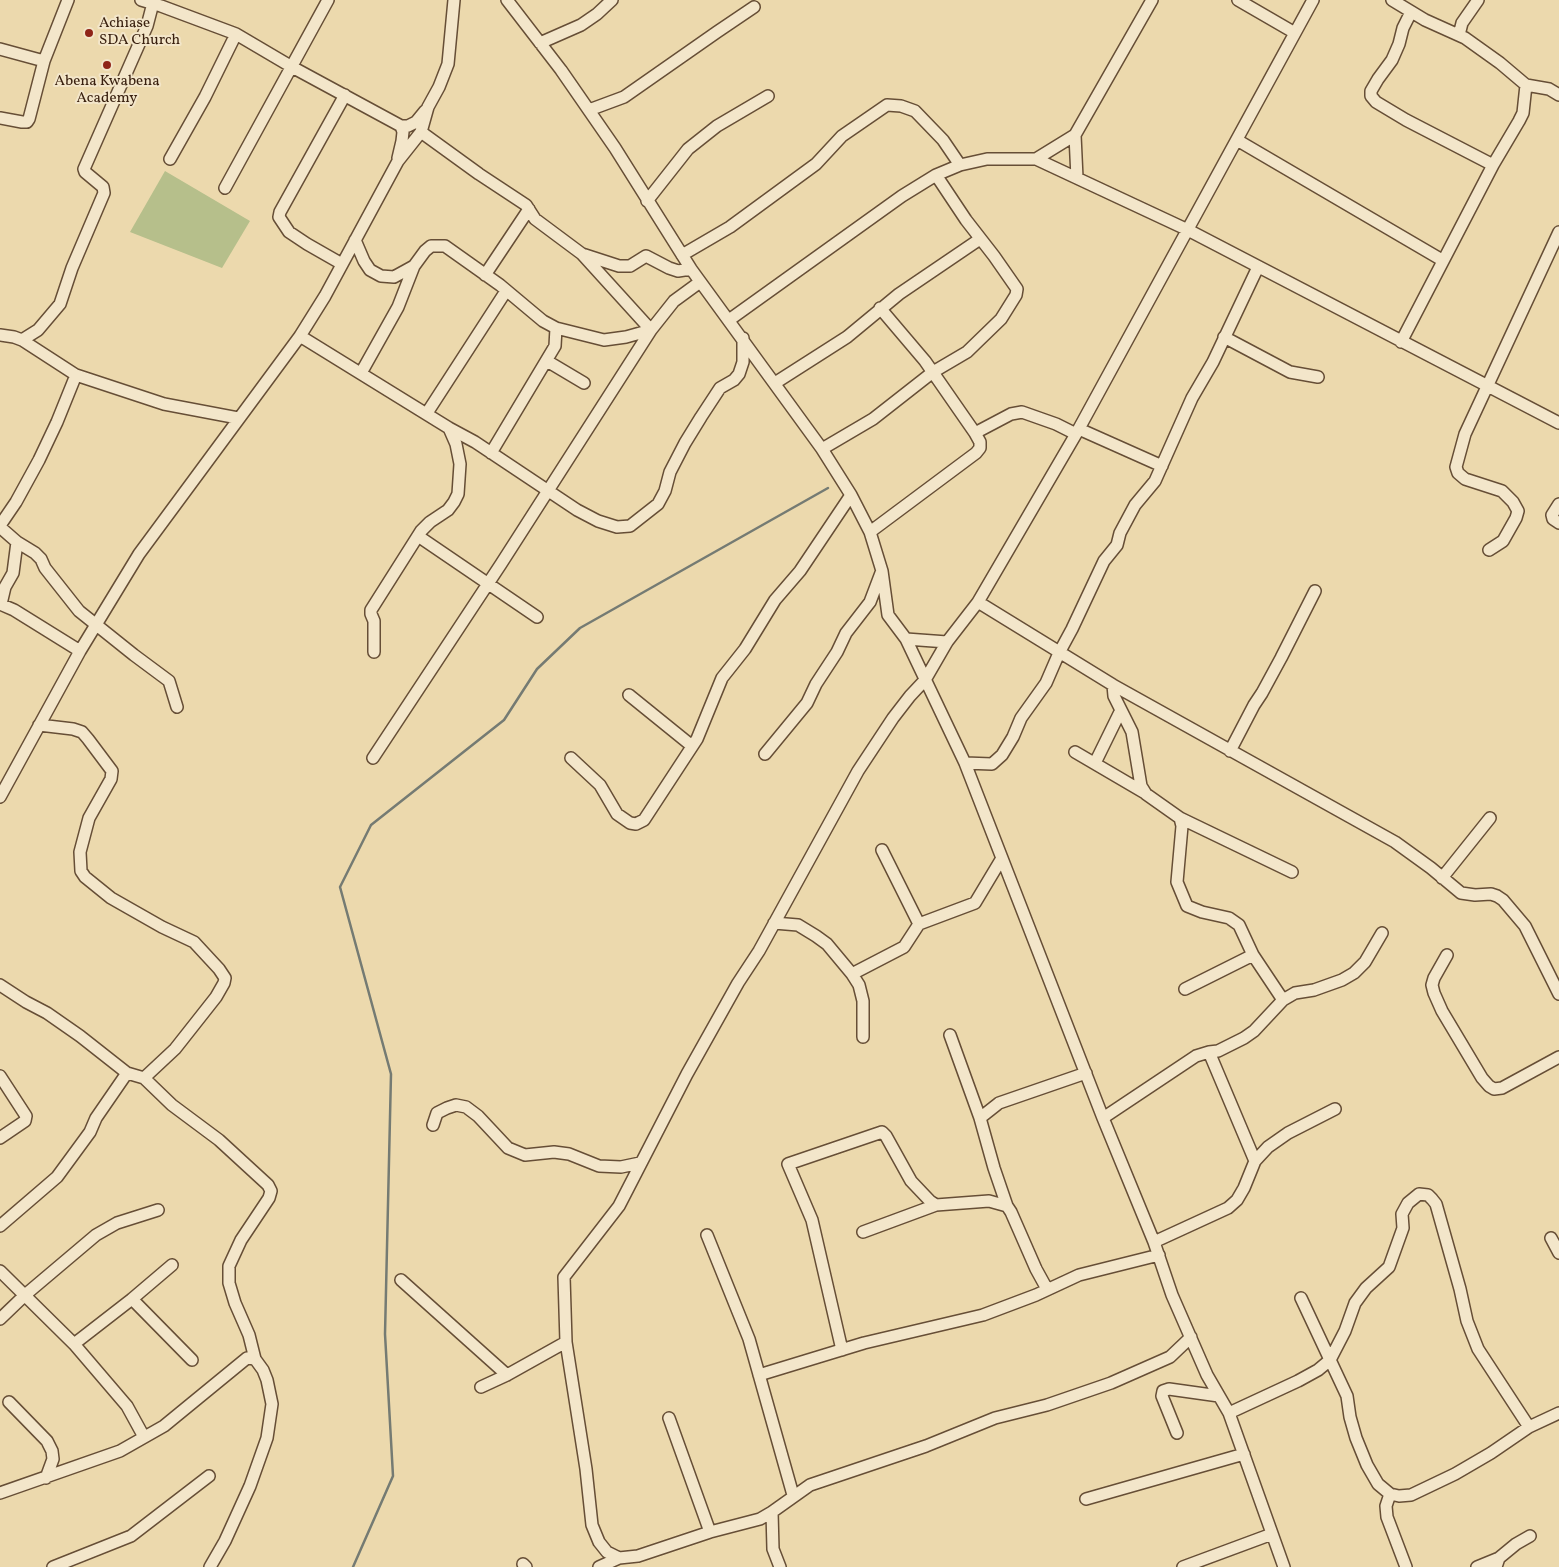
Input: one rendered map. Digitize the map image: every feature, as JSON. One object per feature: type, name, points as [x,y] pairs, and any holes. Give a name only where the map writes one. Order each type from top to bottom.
[{"type":"street","points":[[0,118],[22,122],[27,122],[30,119],[44,61],[68,0]]},
{"type":"street","points":[[140,0],[159,3],[236,34],[292,67],[401,126],[408,126],[416,122],[428,107],[439,87],[448,64],[454,0]]},
{"type":"street","points":[[225,188],[328,0]]},
{"type":"street","points":[[507,0],[589,110],[700,282],[743,338],[822,449],[851,495],[870,532],[882,571],[888,615],[906,638],[965,763],[1103,1118],[1154,1242],[1172,1295],[1207,1375],[1229,1413],[1284,1567]]},
{"type":"street","points":[[540,43],[581,25],[612,0]]},
{"type":"street","points":[[1238,0],[1296,33]]},
{"type":"street","points":[[619,1558],[607,1552],[599,1542],[592,1526],[586,1469],[566,1342],[564,1277],[619,1206],[687,1074],[867,757],[893,718],[925,680],[947,642],[978,602],[1078,432],[1313,0]]},
{"type":"street","points":[[1392,0],[1411,12],[1459,35],[1491,56],[1526,85],[1549,89],[1559,95]]},
{"type":"street","points":[[1459,35],[1462,23],[1478,0]]},
{"type":"street","points":[[1036,158],[1075,135],[1150,1]]},
{"type":"street","points":[[22,340],[38,330],[60,304],[72,268],[104,194],[103,187],[84,169],[159,3]]},
{"type":"street","points":[[589,110],[624,97],[754,7]]},
{"type":"street","points":[[1411,12],[1403,28],[1392,60],[1378,78],[1370,96],[1376,102],[1406,120],[1492,165]]},
{"type":"street","points":[[1448,31],[1462,23]]},
{"type":"street","points":[[170,158],[236,34]]},
{"type":"street","points":[[0,49],[44,61]]},
{"type":"street","points":[[1401,342],[1492,165],[1523,112],[1526,85]]},
{"type":"street","points":[[342,264],[289,232],[279,217],[344,95]]},
{"type":"street","points":[[647,201],[688,150],[717,126],[768,96]]},
{"type":"street","points":[[682,255],[738,222],[816,164],[842,136],[887,105],[901,106],[915,111],[944,140],[960,165]]},
{"type":"street","points":[[1,793],[80,650],[139,554],[300,336],[325,296],[398,161],[421,132],[428,107]]},
{"type":"street","points":[[398,161],[402,141],[401,126]]},
{"type":"street","points":[[421,132],[526,205],[535,219],[582,254],[651,330]]},
{"type":"street","points":[[1075,135],[1077,178]]},
{"type":"street","points":[[1237,140],[1442,260]]},
{"type":"street","points":[[729,320],[902,196],[936,175],[960,165],[987,159],[1036,158],[1188,230],[1559,423]]},
{"type":"street","points":[[822,449],[874,419],[932,372],[967,352],[1001,319],[1016,295],[1017,289],[936,175]]},
{"type":"street","points":[[485,275],[529,209]]},
{"type":"street","points":[[1489,550],[1504,541],[1518,511],[1513,502],[1502,491],[1465,479],[1458,473],[1456,467],[1465,434],[1559,234]]},
{"type":"street","points":[[775,383],[847,337],[880,308],[980,239]]},
{"type":"street","points":[[355,240],[370,270],[381,276],[394,277],[414,266]]},
{"type":"street","points":[[361,373],[398,307],[414,266],[431,246],[444,246],[485,275],[543,321],[556,328],[604,340],[651,330]]},
{"type":"street","points":[[582,254],[619,266],[630,266],[646,256],[678,271],[691,268]]},
{"type":"street","points":[[965,763],[992,764],[1002,755],[1013,738],[1021,718],[1046,683],[1104,561],[1117,545],[1135,504],[1155,481],[1192,398],[1213,362],[1258,267]]},
{"type":"street","points":[[373,758],[489,583],[651,330],[674,301],[700,282]]},
{"type":"street","points":[[427,414],[506,291]]},
{"type":"street","points":[[870,532],[976,453],[980,448],[980,442],[975,433],[932,372],[880,308]]},
{"type":"street","points":[[491,453],[555,346],[556,328]]},
{"type":"street","points":[[0,335],[22,340],[76,375],[164,404],[238,418]]},
{"type":"street","points":[[300,336],[449,428],[469,438],[577,510],[598,521],[617,527],[630,526],[658,504],[665,491],[670,472],[700,417],[720,388],[734,380],[739,374],[743,362],[743,338]]},
{"type":"street","points":[[1224,337],[1290,372],[1318,377]]},
{"type":"street","points":[[547,361],[584,383]]},
{"type":"street","points":[[76,375],[39,460],[16,502],[1,524],[4,532],[16,542],[36,553],[45,568],[79,611],[169,681],[176,707]]},
{"type":"street","points":[[975,433],[1011,414],[1022,412],[1162,466]]},
{"type":"street","points":[[374,652],[372,610],[418,536],[430,522],[448,510],[458,494],[460,464],[456,444],[449,428]]},
{"type":"street","points":[[571,758],[600,785],[617,814],[630,823],[636,824],[644,820],[698,739],[722,678],[745,649],[775,600],[800,571],[851,495]]},
{"type":"street","points":[[1559,504],[1552,515],[1553,519],[1559,523]]},
{"type":"street","points":[[418,536],[537,617]]},
{"type":"street","points":[[16,542],[12,573],[5,587],[1,604],[80,650]]},
{"type":"street","points":[[765,754],[807,703],[846,633],[870,602],[882,571]]},
{"type":"street","points":[[1230,751],[1315,591]]},
{"type":"street","points":[[978,602],[1113,685],[1395,842],[1431,868],[1460,893],[1475,895],[1491,894],[1503,900],[1525,926],[1559,994]]},
{"type":"street","points":[[906,638],[947,642]]},
{"type":"street","points":[[1113,685],[1114,696],[1132,732],[1140,786],[1146,794]]},
{"type":"street","points":[[629,695],[692,746]]},
{"type":"street","points":[[1095,762],[1121,710]]},
{"type":"street","points":[[39,724],[82,732],[112,771],[112,778],[89,818],[80,852],[81,870],[85,876],[111,898],[162,927],[194,942],[225,978],[216,997],[175,1048],[144,1078]]},
{"type":"street","points":[[1075,752],[1095,762],[1146,794],[1180,818],[1292,872]]},
{"type":"street","points":[[1180,818],[1182,826],[1177,882],[1187,906],[1202,912],[1229,918],[1239,925],[1253,955],[1283,1000]]},
{"type":"street","points":[[1442,878],[1490,818]]},
{"type":"street","points":[[882,850],[919,924]]},
{"type":"street","points":[[852,974],[904,947],[919,924],[974,903],[1002,858]]},
{"type":"street","points":[[774,923],[798,926],[816,936],[827,944],[852,974],[859,985],[863,1001],[863,1037]]},
{"type":"street","points":[[1103,1118],[1196,1056],[1218,1051],[1244,1038],[1254,1031],[1283,1000],[1295,993],[1314,990],[1354,973],[1365,962],[1382,933]]},
{"type":"street","points":[[1185,989],[1253,955]]},
{"type":"street","points":[[1447,956],[1434,978],[1432,985],[1434,993],[1447,1020],[1482,1078],[1489,1086],[1494,1089],[1502,1088],[1559,1057]]},
{"type":"street","points":[[0,985],[47,1013],[127,1073],[144,1078],[172,1105],[219,1140],[268,1185],[271,1191],[263,1210],[241,1240],[228,1266],[229,1282],[233,1296],[249,1335],[255,1359],[267,1380],[272,1404],[266,1438],[250,1486],[225,1541],[210,1567]]},
{"type":"street","points":[[950,1034],[980,1118],[1007,1206],[1047,1289]]},
{"type":"street","points":[[1209,1052],[1255,1161]]},
{"type":"street","points":[[0,1226],[57,1177],[90,1132],[96,1118],[127,1073]]},
{"type":"street","points":[[980,1118],[999,1103],[1086,1073]]},
{"type":"street","points":[[0,1076],[26,1116],[25,1121],[0,1138]]},
{"type":"street","points":[[433,1125],[437,1113],[456,1105],[466,1107],[478,1116],[508,1148],[525,1155],[554,1152],[569,1154],[599,1166],[621,1167],[640,1163]]},
{"type":"street","points":[[1154,1242],[1228,1208],[1237,1200],[1244,1188],[1255,1161],[1268,1147],[1288,1133],[1335,1109]]},
{"type":"street","points":[[842,1350],[812,1220],[788,1164],[882,1132],[911,1181],[936,1206]]},
{"type":"street","points":[[1229,1413],[1298,1381],[1318,1370],[1330,1360],[1345,1332],[1355,1303],[1366,1288],[1390,1267],[1403,1228],[1402,1214],[1408,1203],[1419,1194],[1428,1195],[1436,1204],[1467,1321],[1478,1349],[1529,1427]]},
{"type":"street","points":[[863,1232],[936,1206],[989,1201],[1007,1206]]},
{"type":"street","points":[[0,1319],[25,1295],[96,1235],[117,1223],[158,1210]]},
{"type":"street","points":[[707,1235],[749,1339],[793,1495]]},
{"type":"street","points":[[1551,1238],[1559,1254]]},
{"type":"street","points":[[759,1375],[842,1350],[983,1314],[1036,1295],[1079,1275],[1159,1256]]},
{"type":"street","points":[[74,1344],[172,1265]]},
{"type":"street","points":[[0,1271],[74,1344],[127,1406],[144,1437]]},
{"type":"street","points":[[401,1280],[507,1375]]},
{"type":"street","points":[[1301,1298],[1347,1396],[1350,1417],[1367,1466],[1378,1484],[1390,1494],[1399,1496],[1411,1495],[1455,1474],[1491,1453],[1529,1427],[1559,1413]]},
{"type":"street","points":[[132,1299],[192,1360]]},
{"type":"street","points":[[599,1567],[619,1558],[638,1556],[710,1532],[760,1519],[810,1485],[926,1446],[995,1418],[1047,1405],[1112,1383],[1170,1357],[1192,1337]]},
{"type":"street","points":[[482,1387],[566,1342]]},
{"type":"street","points":[[0,1493],[120,1451],[164,1426],[247,1358],[255,1359]]},
{"type":"street","points":[[1177,1433],[1162,1396],[1163,1391],[1169,1389],[1219,1396]]},
{"type":"street","points":[[9,1402],[47,1442],[52,1451],[53,1459],[46,1478]]},
{"type":"street","points":[[669,1418],[710,1532]]},
{"type":"street","points":[[1086,1499],[1244,1454]]},
{"type":"street","points":[[53,1567],[132,1536],[209,1476]]},
{"type":"street","points":[[1390,1494],[1386,1506],[1387,1517],[1406,1567]]},
{"type":"street","points":[[772,1512],[772,1548],[780,1567]]},
{"type":"street","points":[[1183,1567],[1272,1534]]},
{"type":"street","points":[[1477,1567],[1498,1562],[1516,1544],[1530,1536]]},
{"type":"green space","points":[[165,171],[250,221],[222,268],[130,232]]},
{"type":"waterway","points":[[353,1567],[393,1476],[385,1334],[391,1074],[340,887],[371,825],[504,720],[537,669],[580,628],[828,488]]},
{"type":"place","name":"Achiase SDA Church","points":[[89,33]]},
{"type":"place","name":"Abena Kwabena Academy","points":[[107,65]]}]
